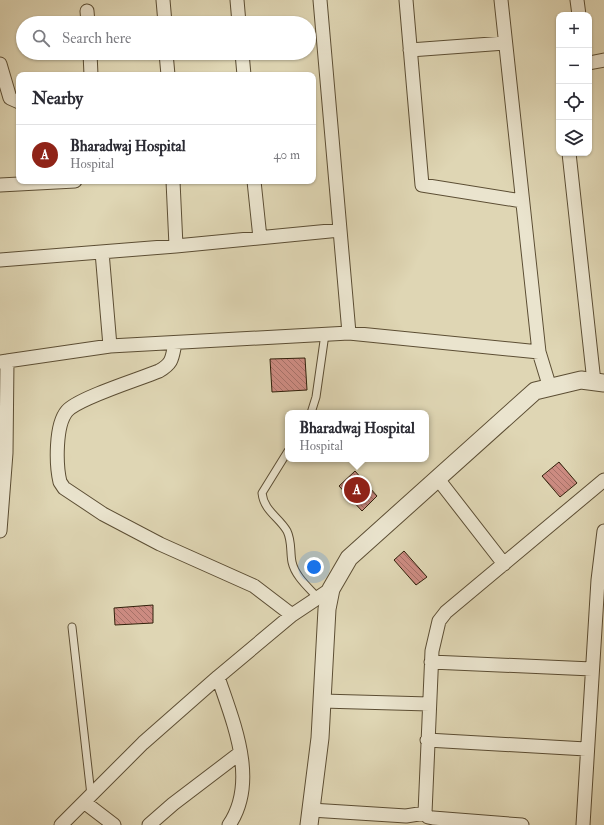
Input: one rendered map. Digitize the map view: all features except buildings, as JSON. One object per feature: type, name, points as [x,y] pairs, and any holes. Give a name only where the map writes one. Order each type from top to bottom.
[{"type":"street","points":[[163,0],[164,16]]},
{"type":"street","points":[[237,0],[238,16]]},
{"type":"street","points":[[320,0],[349,333]]},
{"type":"street","points":[[406,0],[422,185],[522,201]]},
{"type":"street","points":[[501,0],[539,352],[550,388]]},
{"type":"street","points":[[577,0],[579,12]]},
{"type":"street","points":[[410,50],[505,43]]},
{"type":"street","points":[[91,60],[92,72]]},
{"type":"street","points":[[167,60],[168,72]]},
{"type":"street","points":[[243,60],[244,72]]},
{"type":"street","points":[[592,62],[604,60]]},
{"type":"street","points":[[0,64],[10,98],[16,101]]},
{"type":"street","points":[[61,825],[143,743],[292,615],[324,593],[349,558],[535,391],[581,380],[599,383],[569,156]]},
{"type":"street","points":[[0,185],[19,184]]},
{"type":"street","points":[[173,184],[176,246]]},
{"type":"street","points":[[254,184],[260,238]]},
{"type":"street","points":[[0,260],[176,246],[340,230]]},
{"type":"street","points":[[102,252],[110,346]]},
{"type":"street","points":[[0,531],[6,453],[4,361],[110,346],[349,333],[539,352]]},
{"type":"street","points":[[175,342],[172,359],[169,366],[159,372],[87,399],[68,410],[63,416],[58,437],[60,482],[64,488],[103,514],[160,544],[254,586],[292,615]]},
{"type":"street","points":[[438,479],[504,564]]},
{"type":"street","points":[[522,825],[466,823],[428,817],[425,812],[427,740],[434,635],[439,621],[446,612],[604,480]]},
{"type":"street","points":[[582,825],[598,580],[604,531]]},
{"type":"street","points":[[324,593],[327,609],[320,738],[310,817],[406,816],[425,812]]},
{"type":"street","points":[[431,662],[592,669]]},
{"type":"street","points":[[218,677],[240,753],[243,783],[241,800],[237,812],[229,825]]},
{"type":"street","points":[[322,701],[429,704]]},
{"type":"street","points":[[427,740],[586,750]]},
{"type":"street","points":[[150,825],[173,804],[240,753]]},
{"type":"street","points":[[87,798],[114,825]]},
{"type":"lane","points":[[312,410],[316,397],[325,334]]},
{"type":"lane","points":[[285,456],[262,493],[263,500],[268,510],[286,530],[290,539],[294,570],[324,593]]},
{"type":"lane","points":[[72,627],[87,798]]},
{"type":"place","name":"Bharadwaj Hospital","points":[[357,490]]}]
